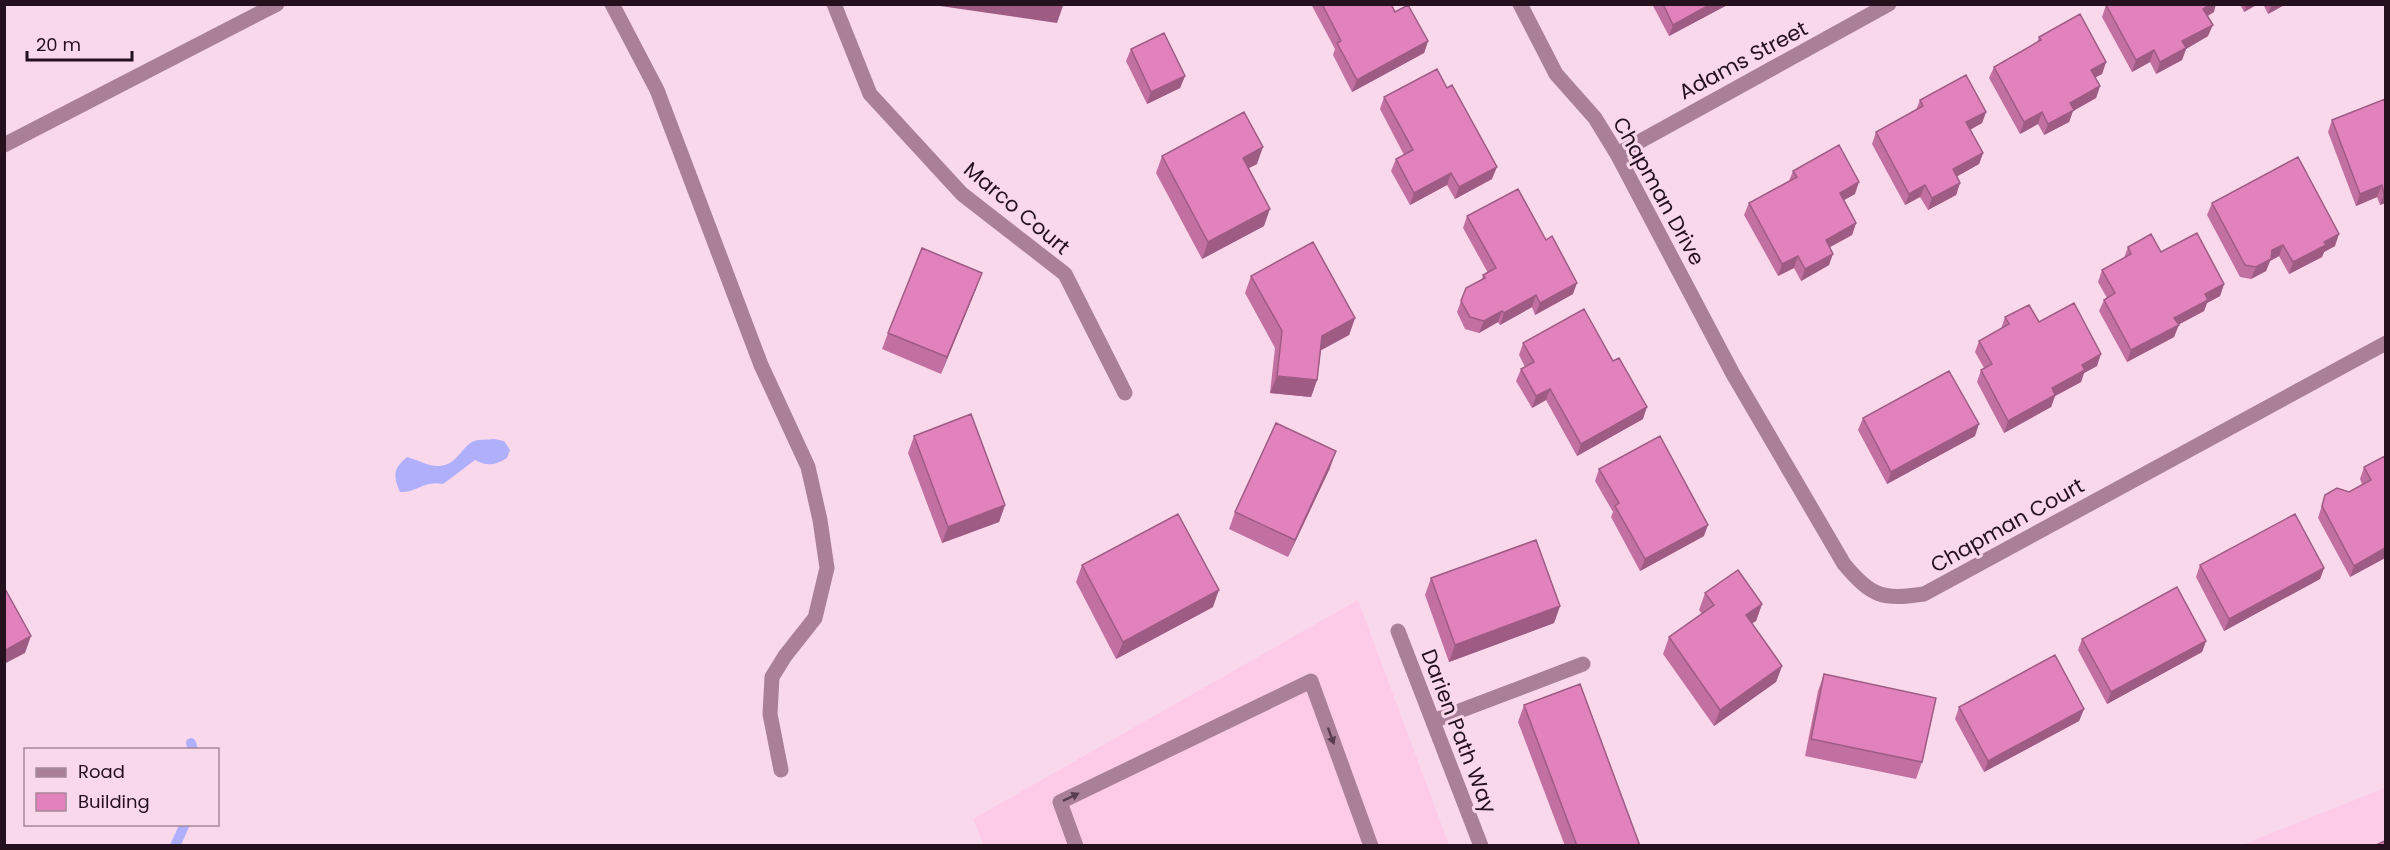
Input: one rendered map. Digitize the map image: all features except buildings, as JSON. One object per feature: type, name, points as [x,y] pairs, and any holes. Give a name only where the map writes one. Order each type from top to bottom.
[{"type":"street","points":[[4,145],[277,4]]},
{"type":"street","points":[[612,4],[657,90],[760,365],[808,467],[820,520],[827,568],[815,618],[785,656],[772,677],[770,714],[781,770]]},
{"type":"street","name":"Marco Court","points":[[834,4],[870,94],[962,194],[1065,274],[1125,393]]},
{"type":"street","name":"Chapman Drive","points":[[1520,4],[1556,74],[1596,118],[1617,153],[1732,374]]},
{"type":"street","name":"Adams Street","points":[[1617,153],[1889,4]]},
{"type":"street","name":"Chapman Court","points":[[1732,374],[1844,564],[1862,585],[1871,591],[1880,596],[1902,597],[1924,594],[2385,343]]},
{"type":"street","name":"Darien Path Way","points":[[1398,631],[1481,846]]},
{"type":"street","points":[[1433,721],[1583,664]]},
{"type":"street","points":[[1076,846],[1060,802],[1311,681],[1371,846]]},
{"type":"shaded area","points":[[1358,600],[1449,845],[984,845],[973,819]]},
{"type":"shaded area","points":[[2385,788],[2385,845],[2242,845]]},
{"type":"water","points":[[494,439],[504,441],[510,450],[507,458],[491,464],[475,460],[443,484],[430,484],[411,491],[400,492],[396,473],[399,465],[407,457],[432,465],[446,465],[470,443]]},
{"type":"waterway","points":[[191,743],[192,748]]},
{"type":"waterway","points":[[175,846],[184,826]]}]
